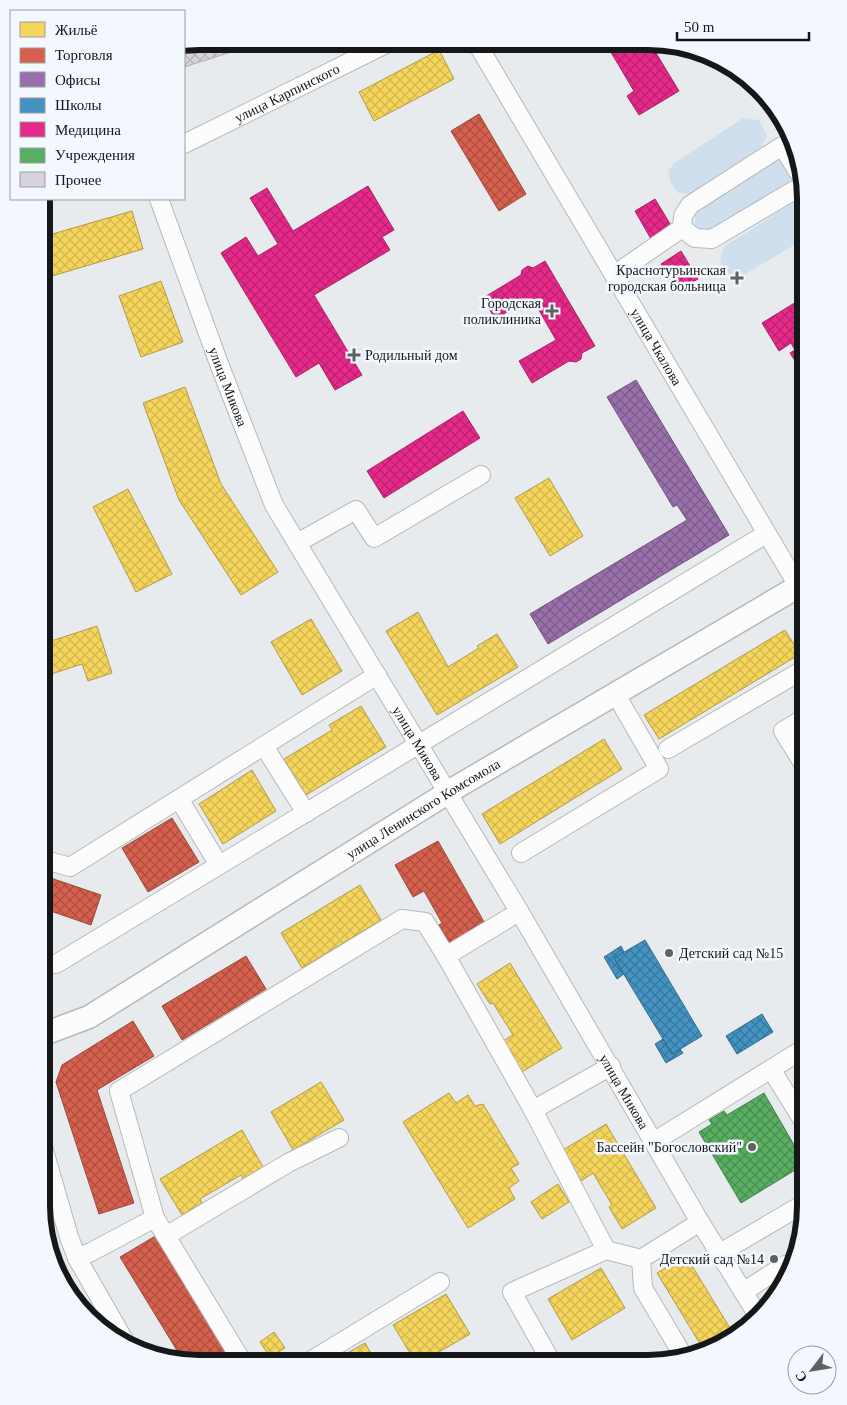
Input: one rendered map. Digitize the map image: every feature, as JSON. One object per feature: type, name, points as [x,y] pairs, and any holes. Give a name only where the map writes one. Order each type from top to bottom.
[{"type":"main road","name":"улица Ленинского Комсомола","points":[[50,1032],[89,1017],[448,793],[614,693],[797,592]]},
{"type":"street","name":"улица Карпинского","points":[[185,144],[374,50]]},
{"type":"street","name":"улица Чкалова","points":[[481,50],[766,534],[797,580]]},
{"type":"street","points":[[682,228],[683,216],[690,205],[782,146],[792,163]]},
{"type":"street","points":[[682,228],[696,238],[712,240],[797,189]]},
{"type":"street","name":"улица Микова","points":[[159,200],[218,361],[274,505],[519,911],[655,1141],[700,1222],[754,1310]]},
{"type":"street","points":[[614,275],[682,228]]},
{"type":"street","points":[[297,543],[356,510],[374,538],[481,475]]},
{"type":"street","points":[[56,964],[766,534]]},
{"type":"street","points":[[668,749],[797,673]]},
{"type":"street","points":[[50,861],[70,867],[378,675]]},
{"type":"street","points":[[521,853],[660,769],[614,693]]},
{"type":"street","points":[[797,723],[783,731],[797,754]]},
{"type":"street","points":[[264,746],[306,812]]},
{"type":"street","points":[[179,799],[219,865]]},
{"type":"street","points":[[446,956],[519,911]]},
{"type":"street","points":[[237,1355],[155,1218],[119,1091],[402,919],[425,922],[446,956],[532,1110],[606,1250]]},
{"type":"street","points":[[655,1141],[797,1053]]},
{"type":"street","points":[[532,1110],[611,1066]]},
{"type":"street","points":[[771,1068],[797,1111]]},
{"type":"street","points":[[166,1236],[288,1163],[339,1138]]},
{"type":"street","points":[[50,1171],[77,1258],[119,1331]]},
{"type":"street","points":[[720,1253],[797,1208]]},
{"type":"street","points":[[77,1258],[155,1218]]},
{"type":"street","points":[[547,1355],[512,1292],[606,1250],[641,1259],[700,1222]]},
{"type":"street","points":[[641,1259],[643,1288],[681,1351]]},
{"type":"street","points":[[743,1292],[785,1265]]},
{"type":"street","points":[[320,1355],[440,1282]]},
{"type":"shaded area","points":[[743,118],[759,120],[767,135],[761,148],[690,194],[678,193],[671,183],[668,172],[673,164]]},
{"type":"shaded area","points":[[776,160],[782,160],[793,175],[787,184],[718,228],[702,232],[695,226],[695,214]]},
{"type":"shaded area","points":[[794,202],[797,202],[797,243],[737,279],[727,273],[722,266],[721,256],[725,246]]},
{"type":"building: Жильё","points":[[439,50],[454,79],[374,121],[359,92]]},
{"type":"building: Жильё","points":[[132,211],[143,249],[50,277],[50,235]]},
{"type":"building: Жильё","points":[[161,281],[183,342],[141,357],[119,296]]},
{"type":"building: Жильё","points":[[185,387],[221,484],[278,572],[241,595],[179,500],[143,403]]},
{"type":"building: Жильё","points":[[549,478],[583,536],[550,556],[515,498]]},
{"type":"building: Жильё","points":[[128,489],[172,574],[136,592],[93,507]]},
{"type":"building: Жильё","points":[[418,612],[448,667],[479,648],[477,646],[497,634],[518,667],[437,715],[386,631]]},
{"type":"building: Жильё","points":[[311,619],[342,671],[302,695],[271,642]]},
{"type":"building: Жильё","points":[[97,626],[112,673],[88,681],[82,664],[50,674],[50,641]]},
{"type":"building: Жильё","points":[[785,630],[797,649],[797,656],[659,739],[644,715]]},
{"type":"building: Жильё","points":[[361,706],[386,747],[306,795],[284,759],[332,730],[329,725]]},
{"type":"building: Жильё","points":[[604,739],[622,769],[500,844],[482,814]]},
{"type":"building: Жильё","points":[[252,770],[276,811],[223,844],[199,804]]},
{"type":"building: Жильё","points":[[360,885],[381,920],[302,968],[281,933]]},
{"type":"building: Жильё","points":[[510,963],[562,1048],[520,1073],[501,1042],[513,1035],[493,1003],[490,1004],[477,984]]},
{"type":"building: Жильё","points":[[321,1082],[344,1120],[293,1150],[271,1112]]},
{"type":"building: Жильё","points":[[449,1093],[456,1103],[468,1095],[475,1106],[483,1104],[519,1164],[511,1168],[519,1181],[509,1188],[515,1199],[468,1228],[403,1122]]},
{"type":"building: Жильё","points":[[606,1124],[656,1208],[622,1229],[609,1207],[612,1205],[593,1173],[581,1181],[563,1150]]},
{"type":"building: Жильё","points":[[242,1130],[263,1167],[243,1179],[241,1175],[200,1199],[202,1203],[182,1215],[160,1179]]},
{"type":"building: Жильё","points":[[558,1184],[569,1202],[542,1219],[531,1202]]},
{"type":"building: Жильё","points":[[686,1256],[731,1329],[701,1345],[657,1273]]},
{"type":"building: Жильё","points":[[601,1268],[625,1308],[572,1340],[548,1299]]},
{"type":"building: Жильё","points":[[446,1294],[470,1334],[434,1355],[411,1355],[393,1325]]},
{"type":"building: Жильё","points":[[274,1332],[285,1348],[273,1355],[269,1355],[260,1342]]},
{"type":"building: Жильё","points":[[365,1343],[372,1355],[344,1355]]},
{"type":"building: Торговля","points":[[479,114],[526,194],[499,211],[451,131]]},
{"type":"building: Торговля","points":[[172,818],[199,862],[148,892],[122,848]]},
{"type":"building: Торговля","points":[[438,841],[487,927],[452,947],[439,925],[442,923],[424,891],[413,897],[395,865]]},
{"type":"building: Торговля","points":[[50,878],[101,895],[91,925],[50,911]]},
{"type":"building: Торговля","points":[[246,956],[266,989],[182,1040],[162,1006]]},
{"type":"building: Торговля","points":[[133,1021],[154,1056],[97,1090],[134,1203],[99,1214],[56,1082],[62,1065]]},
{"type":"building: Торговля","points":[[157,1235],[229,1355],[179,1354],[120,1257]]},
{"type":"building: Офисы","points":[[636,380],[729,535],[548,644],[530,614],[687,520],[677,505],[673,507],[607,397]]},
{"type":"building: Школы","points":[[645,940],[702,1036],[672,1054],[614,958]]},
{"type":"building: Школы","points":[[621,946],[624,952],[614,958],[624,974],[617,979],[604,957]]},
{"type":"building: Школы","points":[[762,1014],[773,1032],[737,1054],[726,1036]]},
{"type":"building: Школы","points":[[663,1039],[672,1054],[680,1049],[683,1053],[666,1063],[655,1044]]},
{"type":"building: Медицина","points":[[610,50],[654,50],[679,91],[639,115],[627,96],[634,91]]},
{"type":"building: Медицина","points":[[368,186],[394,230],[382,237],[390,250],[314,295],[362,375],[335,390],[319,363],[296,377],[221,253],[246,237],[258,256],[278,244],[250,198],[267,188],[293,231]]},
{"type":"building: Медицина","points":[[655,199],[672,227],[651,239],[635,211]]},
{"type":"building: Медицина","points":[[681,251],[698,279],[677,291],[661,264]]},
{"type":"building: Медицина","points":[[545,261],[595,346],[582,353],[581,359],[576,362],[569,361],[532,383],[519,361],[556,340],[532,298],[495,319],[483,298],[521,275],[522,270],[528,266],[533,268]]},
{"type":"building: Медицина","points":[[797,301],[797,364],[790,353],[795,350],[791,343],[779,351],[762,323]]},
{"type":"building: Медицина","points":[[463,411],[480,438],[384,498],[367,471]]},
{"type":"building: Учреждения","name":"Бассейн \"Богословский\"","points":[[764,1093],[797,1150],[797,1169],[741,1203],[699,1132],[712,1124],[709,1120],[724,1111],[727,1115]]},
{"type":"building: Прочее","points":[[238,50],[185,67],[185,51]]},
{"type":"place","name":"Краснотурьинская городская больница","points":[[737,278]]},
{"type":"place","name":"Городская поликлиника","points":[[552,311]]},
{"type":"place","name":"Родильный дом","points":[[354,355]]},
{"type":"place","name":"Детский сад №15","points":[[669,953]]},
{"type":"place","name":"Бассейн \"Богословский\"","points":[[752,1147]]},
{"type":"place","name":"Детский сад №14","points":[[774,1259]]}]
